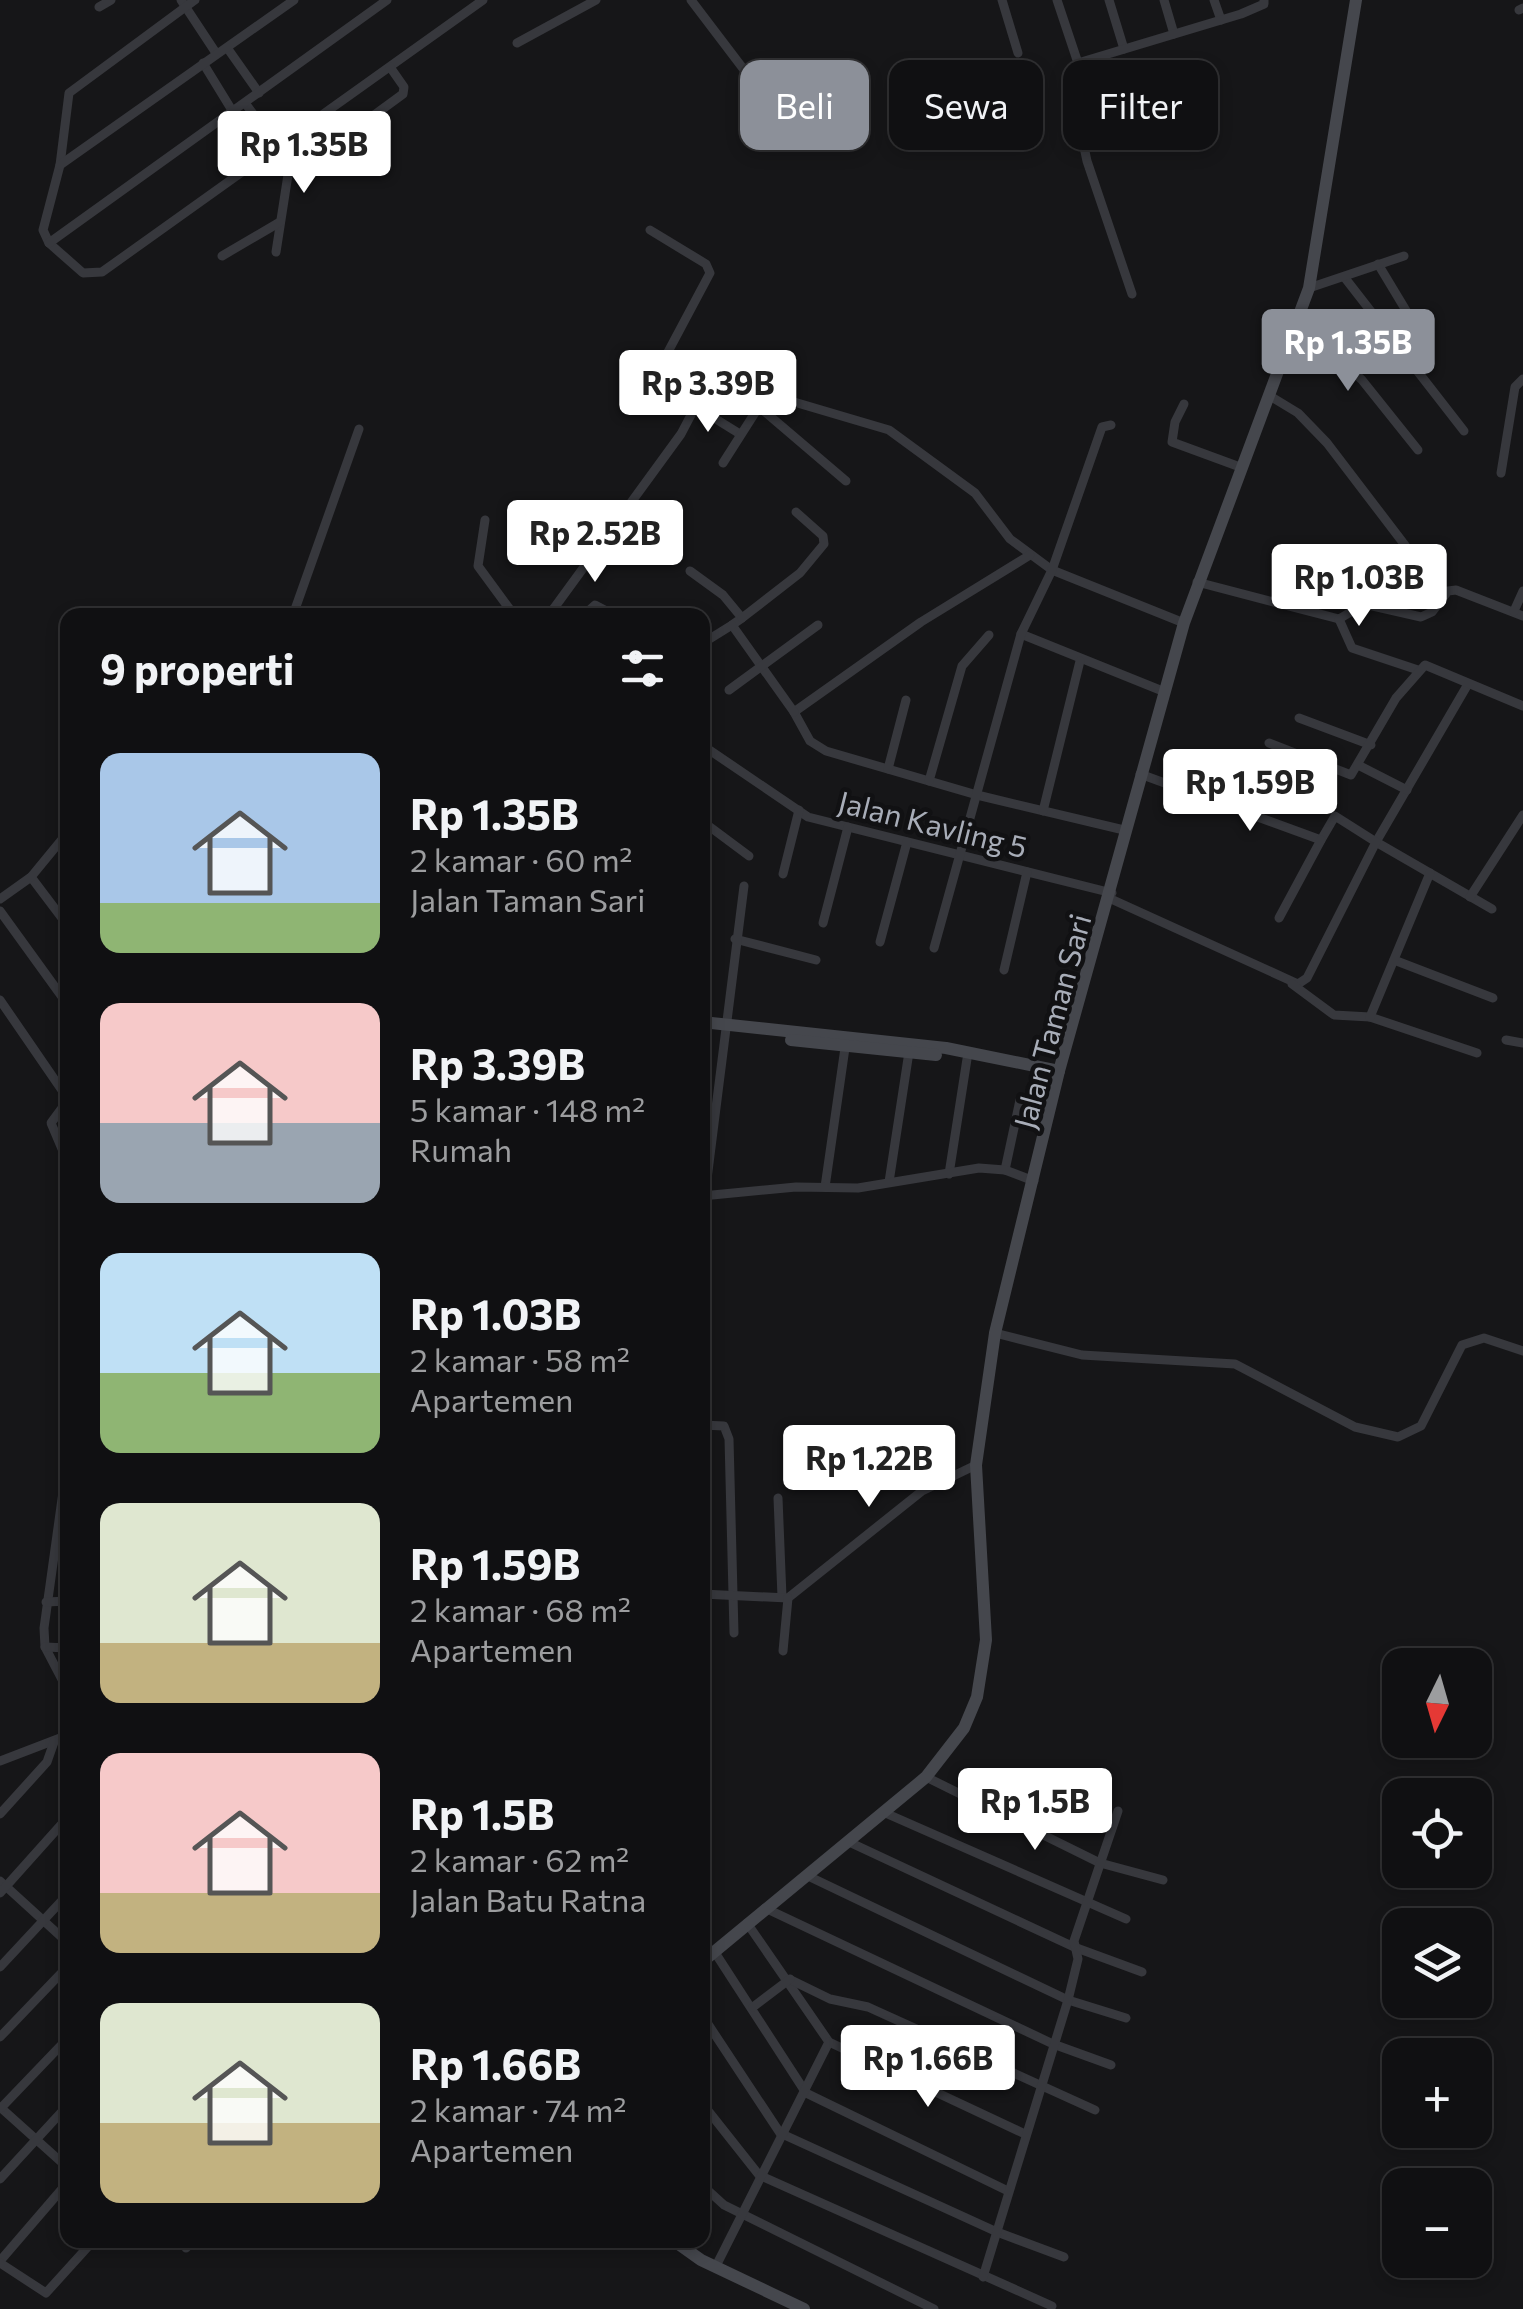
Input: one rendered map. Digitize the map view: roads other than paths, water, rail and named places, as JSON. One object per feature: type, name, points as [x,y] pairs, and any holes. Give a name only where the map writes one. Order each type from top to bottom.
[{"type":"street","points":[[99,7],[111,0]]},
{"type":"street","points":[[195,0],[183,3],[72,90],[60,165],[43,230],[49,242],[83,273],[102,272],[479,1]]},
{"type":"street","points":[[60,165],[294,0]]},
{"type":"street","points":[[49,242],[387,0]]},
{"type":"street","points":[[517,43],[596,0]]},
{"type":"street","points":[[1002,0],[1018,52]]},
{"type":"street","points":[[1057,0],[1077,60]]},
{"type":"street","points":[[1109,0],[1124,49]]},
{"type":"street","points":[[1164,0],[1174,34]]},
{"type":"street","points":[[1214,0],[1221,20]]},
{"type":"street","points":[[1088,60],[1221,20],[1264,4],[1264,0]]},
{"type":"street","name":"Jalan Taman Sari","points":[[710,1955],[926,1778],[964,1728],[983,1673],[986,1640],[976,1465],[995,1333],[1059,1071],[1111,896],[1124,830],[1184,623],[1310,288],[1356,0]]},
{"type":"street","points":[[693,1],[740,63]]},
{"type":"street","points":[[183,3],[216,53]]},
{"type":"street","points":[[228,49],[259,93]]},
{"type":"street","points":[[203,64],[233,112]]},
{"type":"street","points":[[315,120],[338,135],[350,132],[403,94],[404,87],[390,67]]},
{"type":"street","points":[[244,104],[277,146]]},
{"type":"street","points":[[276,252],[294,135]]},
{"type":"street","points":[[1085,150],[1132,294]]},
{"type":"street","points":[[222,256],[280,222]]},
{"type":"street","points":[[650,230],[706,264],[710,273],[653,374],[654,380],[740,434]]},
{"type":"street","points":[[1310,288],[1404,256]]},
{"type":"street","points":[[1378,264],[1422,337]]},
{"type":"street","points":[[1345,278],[1464,431]]},
{"type":"street","points":[[1298,319],[1362,380],[1418,450]]},
{"type":"street","points":[[554,608],[681,434],[721,358]]},
{"type":"street","points":[[1500,473],[1515,386],[1523,379]]},
{"type":"street","points":[[723,464],[767,394],[778,394],[889,430],[976,494],[998,526],[1052,570],[1184,623]]},
{"type":"street","points":[[1270,396],[1298,413],[1327,444],[1444,595]]},
{"type":"street","points":[[1184,404],[1174,422],[1172,442],[1240,467]]},
{"type":"street","points":[[758,406],[846,481]]},
{"type":"street","points":[[934,948],[1021,634],[1052,570],[1102,427],[1110,425]]},
{"type":"street","points":[[296,608],[358,429]]},
{"type":"street","points":[[710,639],[800,573],[824,544],[823,536],[796,512]]},
{"type":"street","points":[[485,520],[478,566],[509,608]]},
{"type":"street","points":[[794,712],[921,622],[1030,555]]},
{"type":"street","points":[[690,571],[722,595],[742,618]]},
{"type":"street","points":[[1197,582],[1338,619],[1364,604],[1422,617],[1432,612],[1444,595],[1456,590],[1519,614],[1523,591]]},
{"type":"street","points":[[1338,619],[1352,648],[1418,670]]},
{"type":"street","points":[[732,625],[810,741],[826,751],[977,795],[1124,830]]},
{"type":"street","points":[[729,690],[818,625]]},
{"type":"street","points":[[1021,634],[1080,662],[1165,692]]},
{"type":"street","points":[[929,782],[962,666],[988,635]]},
{"type":"street","points":[[1043,811],[1080,662]]},
{"type":"street","points":[[1269,744],[1350,775],[1418,670],[1425,666],[1523,706]]},
{"type":"street","points":[[1292,984],[1307,978],[1376,842],[1468,684]]},
{"type":"street","points":[[888,769],[906,700]]},
{"type":"street","points":[[1299,718],[1371,745]]},
{"type":"street","name":"Jalan Kavling 5","points":[[710,751],[798,810],[848,827],[1111,896],[1259,964],[1334,1015],[1370,1018],[1477,1053]]},
{"type":"street","points":[[1358,765],[1407,790]]},
{"type":"street","points":[[1140,774],[1321,840]]},
{"type":"street","points":[[783,874],[798,810]]},
{"type":"street","points":[[1470,897],[1523,815]]},
{"type":"street","points":[[1279,918],[1335,816],[1492,909]]},
{"type":"street","points":[[710,827],[748,856]]},
{"type":"street","points":[[823,924],[848,827]]},
{"type":"street","points":[[880,942],[907,842]]},
{"type":"street","points":[[0,899],[31,877],[60,843]]},
{"type":"street","points":[[1004,970],[1027,872]]},
{"type":"street","points":[[1370,1018],[1430,873]]},
{"type":"street","points":[[31,877],[60,915]]},
{"type":"street","points":[[710,1146],[734,939],[744,886]]},
{"type":"street","points":[[0,911],[60,994]]},
{"type":"street","points":[[734,939],[816,960]]},
{"type":"street","points":[[1394,960],[1493,998]]},
{"type":"street","points":[[0,1000],[60,1088]]},
{"type":"street","points":[[710,1026],[946,1052],[1059,1071]]},
{"type":"street","points":[[1506,1040],[1523,1044]]},
{"type":"street","points":[[825,1186],[846,1041]]},
{"type":"street","points":[[881,1044],[908,1052],[946,1052],[967,1059],[1012,1061]]},
{"type":"street","points":[[889,1182],[908,1052]]},
{"type":"street","points":[[949,1174],[967,1059]]},
{"type":"street","points":[[1005,1170],[1020,1100]]},
{"type":"street","points":[[60,1111],[51,1123],[60,1144]]},
{"type":"street","points":[[710,1196],[825,1186],[858,1188],[980,1168],[1005,1170],[1034,1180]]},
{"type":"street","points":[[995,1333],[1082,1355],[1236,1364],[1355,1427],[1398,1437],[1421,1426],[1462,1345],[1484,1338],[1523,1351]]},
{"type":"street","points":[[710,1425],[724,1426],[730,1439],[734,1634]]},
{"type":"street","points":[[710,1594],[785,1598],[922,1490],[976,1465]]},
{"type":"street","points":[[778,1498],[785,1598],[783,1651]]},
{"type":"street","points":[[60,1509],[46,1602],[46,1647],[60,1675]]},
{"type":"street","points":[[46,1602],[60,1601]]},
{"type":"street","points":[[46,1647],[60,1648]]},
{"type":"street","points":[[0,1761],[60,1739]]},
{"type":"street","points":[[0,1814],[47,1762],[54,1742]]},
{"type":"street","points":[[926,1778],[1100,1863],[1163,1880]]},
{"type":"street","points":[[983,2278],[1068,2000],[1078,1959],[1074,1946],[1085,1904],[1118,1811]]},
{"type":"street","points":[[884,1812],[1126,1920]]},
{"type":"street","points":[[60,1825],[2,1887],[60,1935]]},
{"type":"street","points":[[849,1842],[1074,1946],[1142,1972]]},
{"type":"street","points":[[808,1876],[1068,2000],[1126,2018]]},
{"type":"street","points":[[0,1967],[60,1903]]},
{"type":"street","points":[[765,1908],[1053,2044],[1111,2065]]},
{"type":"street","points":[[746,1922],[833,2044],[1024,2134]]},
{"type":"street","points":[[714,1951],[806,2093],[1008,2191]]},
{"type":"street","points":[[0,2037],[60,1974]]},
{"type":"street","points":[[790,1979],[830,1999],[868,2007],[1038,2088],[1095,2110]]},
{"type":"street","points":[[753,2007],[790,1979]]},
{"type":"street","points":[[710,2027],[780,2133],[997,2232],[1064,2257]]},
{"type":"street","points":[[716,2266],[780,2133],[833,2044]]},
{"type":"street","points":[[60,2046],[0,2108],[60,2161]]},
{"type":"street","points":[[0,2179],[60,2113]]},
{"type":"street","points":[[710,2113],[759,2175],[1052,2306]]},
{"type":"street","points":[[60,2191],[0,2262],[46,2293],[87,2248]]},
{"type":"street","points":[[710,2193],[724,2205],[934,2309]]},
{"type":"street","points":[[686,2248],[804,2309]]}]
